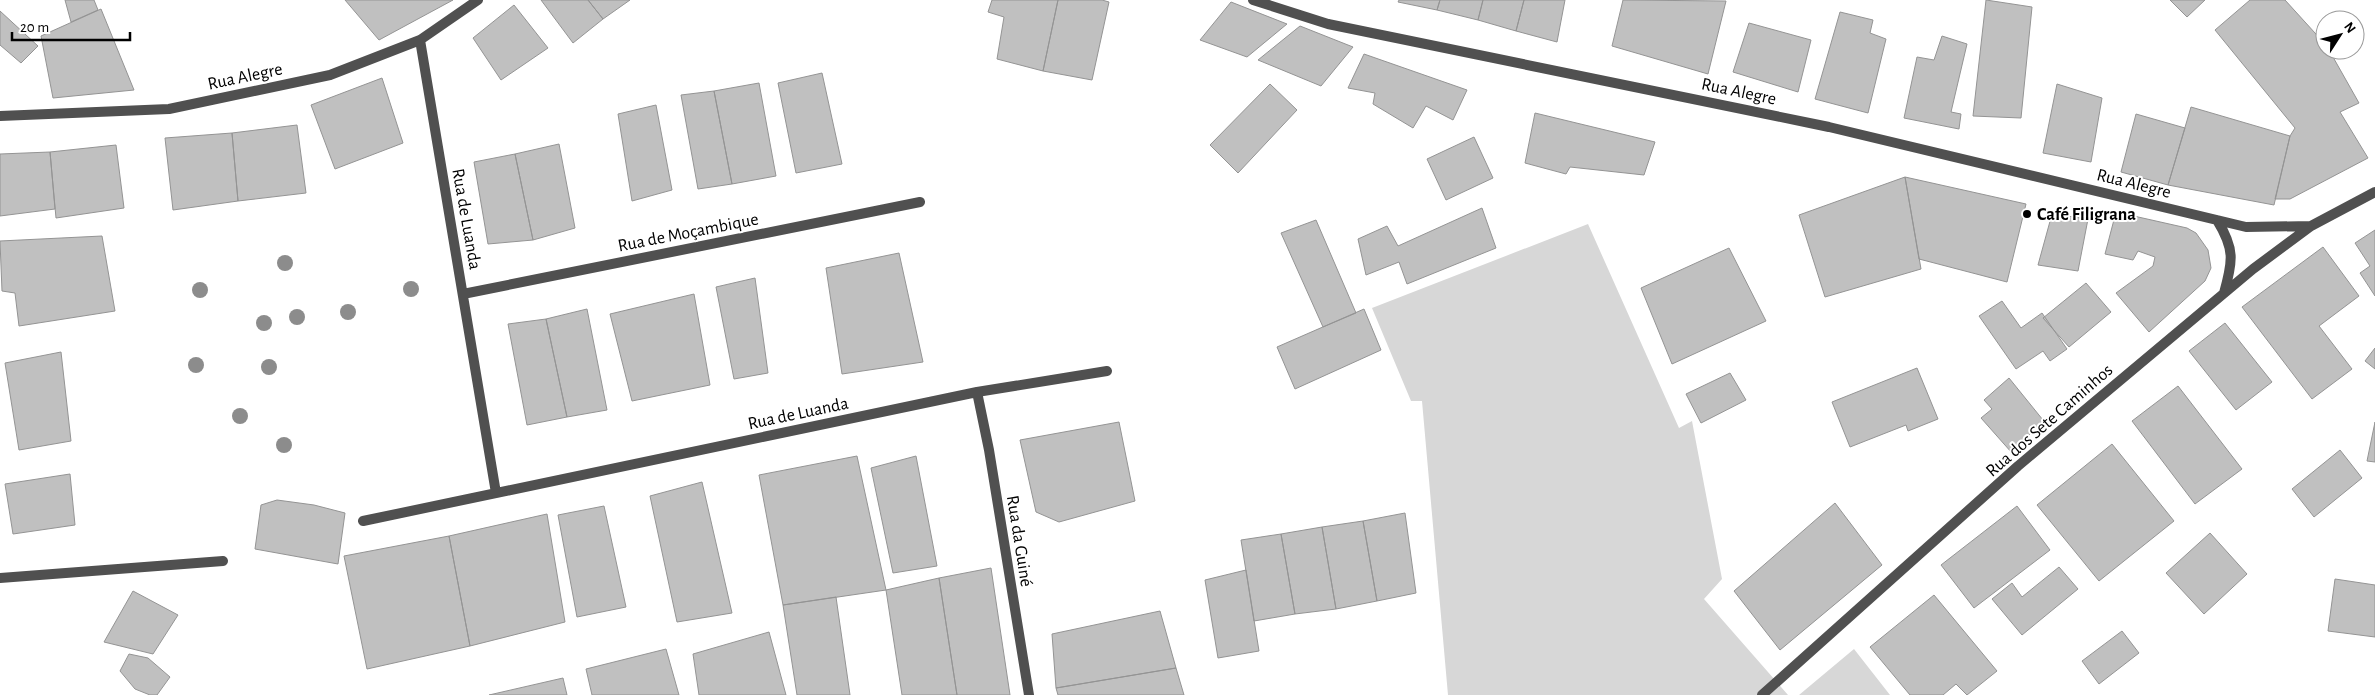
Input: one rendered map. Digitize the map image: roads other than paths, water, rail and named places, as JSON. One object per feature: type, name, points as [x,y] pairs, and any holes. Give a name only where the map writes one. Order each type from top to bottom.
[{"type":"street","name":"Rua Alegre","points":[[0,116],[169,109],[330,75],[420,40],[478,0]]},
{"type":"street","name":"Rua Alegre","points":[[1253,0],[1328,24],[1829,126],[2246,227],[2311,226]]},
{"type":"street","name":"Rua de Luanda","points":[[420,40],[496,493]]},
{"type":"street","name":"Rua dos Sete Caminhos","points":[[1762,695],[2018,466],[2224,293],[2311,226],[2375,192]]},
{"type":"street","name":"Rua de Moçambique","points":[[463,294],[920,202]]},
{"type":"street","points":[[2217,220],[2231,247],[2232,266],[2224,293]]},
{"type":"street","name":"Rua de Luanda","points":[[363,521],[977,392],[1107,371]]},
{"type":"street","name":"Rua da Guiné","points":[[977,392],[989,450],[1029,695]]},
{"type":"street","points":[[0,578],[223,561]]},
{"type":"place","name":"Café Filigrana","points":[[2027,214]]}]
